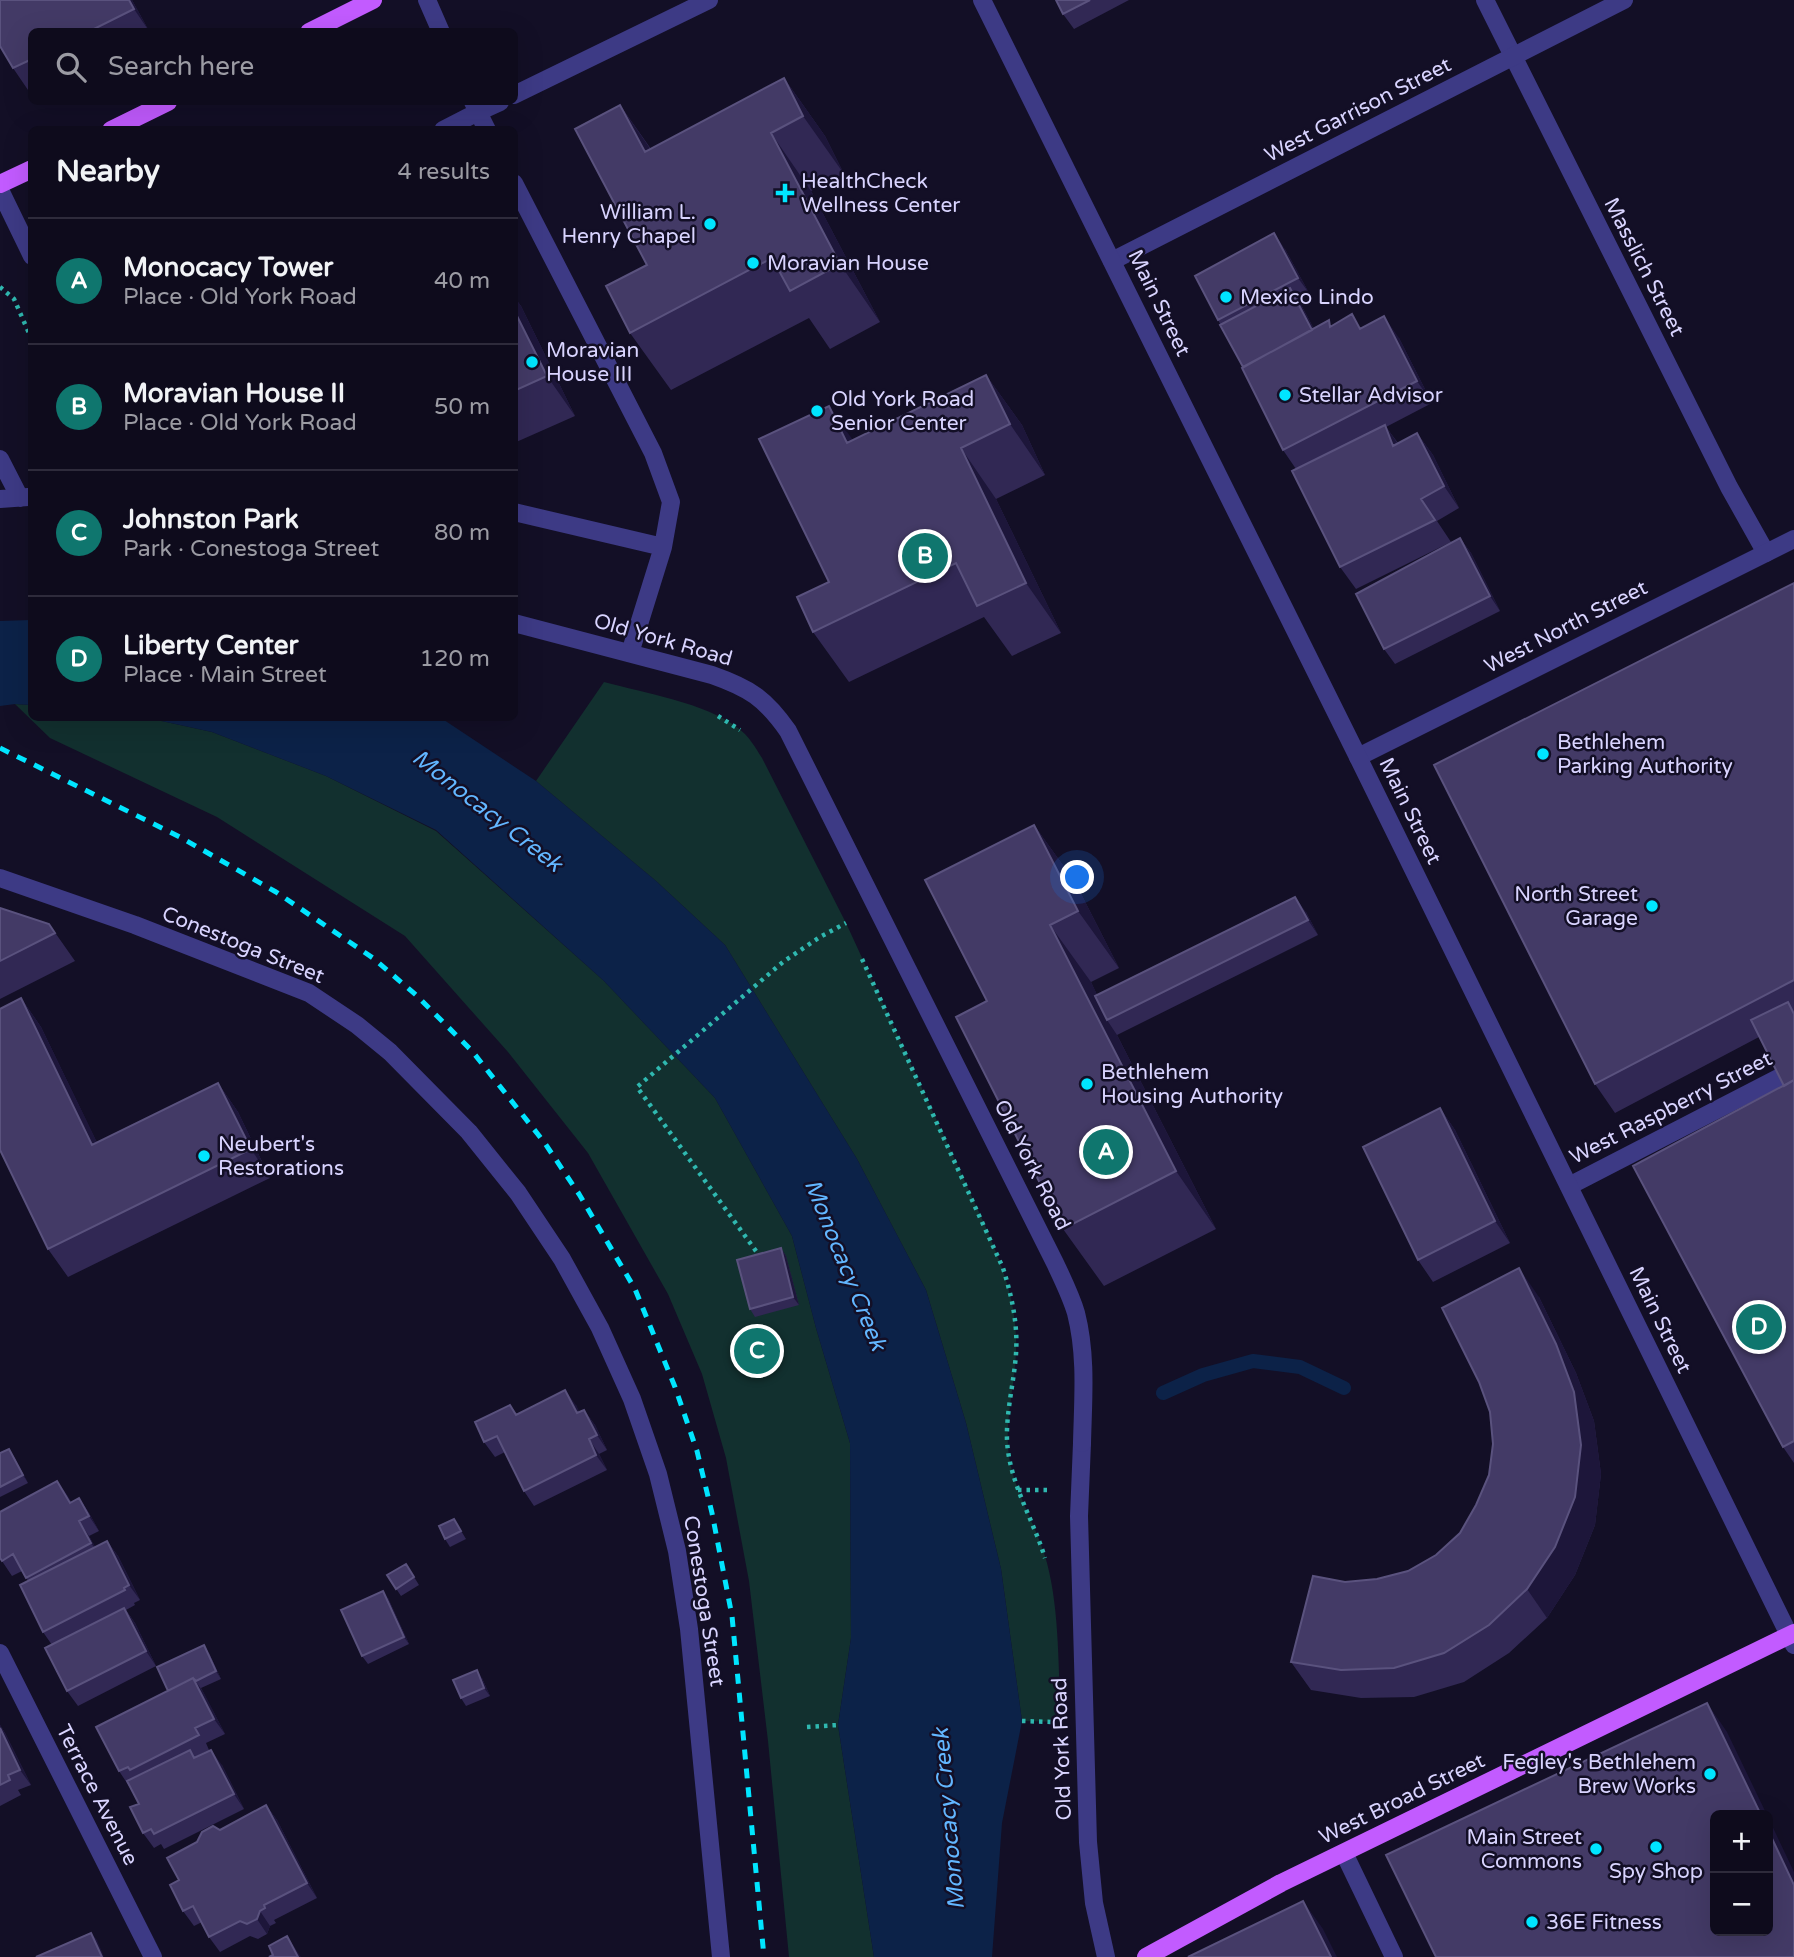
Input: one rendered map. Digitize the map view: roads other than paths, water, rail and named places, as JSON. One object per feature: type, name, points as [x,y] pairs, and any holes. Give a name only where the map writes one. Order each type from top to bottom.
[{"type":"main road","points":[[317,28],[373,0]]},
{"type":"main road","points":[[119,126],[162,105]]},
{"type":"main road","points":[[0,187],[28,171]]},
{"type":"main road","name":"West Broad Street","points":[[1146,1957],[1281,1884],[1532,1759],[1792,1638]]},
{"type":"street","points":[[427,0],[439,28]]},
{"type":"street","points":[[518,93],[709,0]]},
{"type":"street","name":"Main Street","points":[[982,0],[1792,1638]]},
{"type":"street","name":"Masslich Street","points":[[1485,0],[1723,474],[1766,553]]},
{"type":"street","name":"West Garrison Street","points":[[1112,261],[1624,0]]},
{"type":"street","points":[[449,126],[476,107],[485,126]]},
{"type":"street","points":[[0,187],[28,247]]},
{"type":"street","points":[[518,191],[653,453],[671,502],[663,547],[630,653]]},
{"type":"street","points":[[0,459],[26,497],[0,499]]},
{"type":"street","points":[[518,513],[663,547]]},
{"type":"street","name":"West North Street","points":[[1358,757],[1794,539]]},
{"type":"street","name":"Old York Road","points":[[518,623],[712,675],[736,684],[767,704],[788,731],[1068,1292],[1076,1313],[1083,1359],[1079,1516],[1088,1842],[1094,1903],[1107,1957]]},
{"type":"street","name":"Conestoga Street","points":[[0,878],[135,925],[309,993],[358,1025],[390,1052],[468,1132],[518,1193],[555,1248],[600,1328],[632,1399],[658,1474],[677,1551],[690,1629],[722,1957]]},
{"type":"street","name":"West Raspberry Street","points":[[1569,1186],[1794,1070]]},
{"type":"street","name":"Terrace Avenue","points":[[0,1653],[153,1957]]},
{"type":"street","points":[[1344,1853],[1394,1957]]},
{"type":"water","points":[[28,620],[28,705],[0,706],[0,621]]},
{"type":"water","name":"Monocacy Creek","points":[[162,721],[446,721],[536,781],[656,881],[725,945],[857,1159],[926,1290],[966,1423],[1001,1569],[1022,1721],[1002,1823],[992,1957],[874,1957],[838,1725],[851,1638],[850,1443],[792,1236],[715,1098],[604,981],[436,830],[326,776],[212,732]]},
{"type":"waterway","points":[[1163,1393],[1203,1375],[1253,1361],[1300,1367],[1344,1388]]},
{"type":"railway","points":[[0,748],[180,837],[276,892],[373,958],[416,995],[472,1051],[544,1142],[579,1194],[635,1289],[675,1387],[697,1451],[732,1616],[764,1957]]},
{"type":"place","name":"HealthCheck Wellness Center","points":[[785,193]]},
{"type":"place","name":"William L. Henry Chapel","points":[[710,224]]},
{"type":"place","name":"Moravian House","points":[[753,263]]},
{"type":"place","name":"Mexico Lindo","points":[[1226,297]]},
{"type":"place","name":"Moravian House III","points":[[532,362]]},
{"type":"place","name":"Stellar Advisor","points":[[1285,395]]},
{"type":"place","name":"Old York Road Senior Center","points":[[817,411]]},
{"type":"place","name":"Moravian House II","points":[[925,556]]},
{"type":"place","name":"Bethlehem Parking Authority","points":[[1543,754]]},
{"type":"place","name":"North Street Garage","points":[[1652,906]]},
{"type":"place","name":"Bethlehem Housing Authority","points":[[1087,1084]]},
{"type":"place","name":"Monocacy Tower","points":[[1106,1152]]},
{"type":"place","name":"Neubert's Restorations","points":[[204,1156]]},
{"type":"place","name":"Liberty Center","points":[[1759,1327]]},
{"type":"place","name":"Johnston Park","points":[[757,1351]]},
{"type":"place","name":"Fegley's Bethlehem Brew Works","points":[[1710,1774]]},
{"type":"place","name":"Spy Shop","points":[[1656,1847]]},
{"type":"place","name":"Main Street Commons","points":[[1596,1849]]},
{"type":"place","name":"36E Fitness","points":[[1532,1922]]}]
